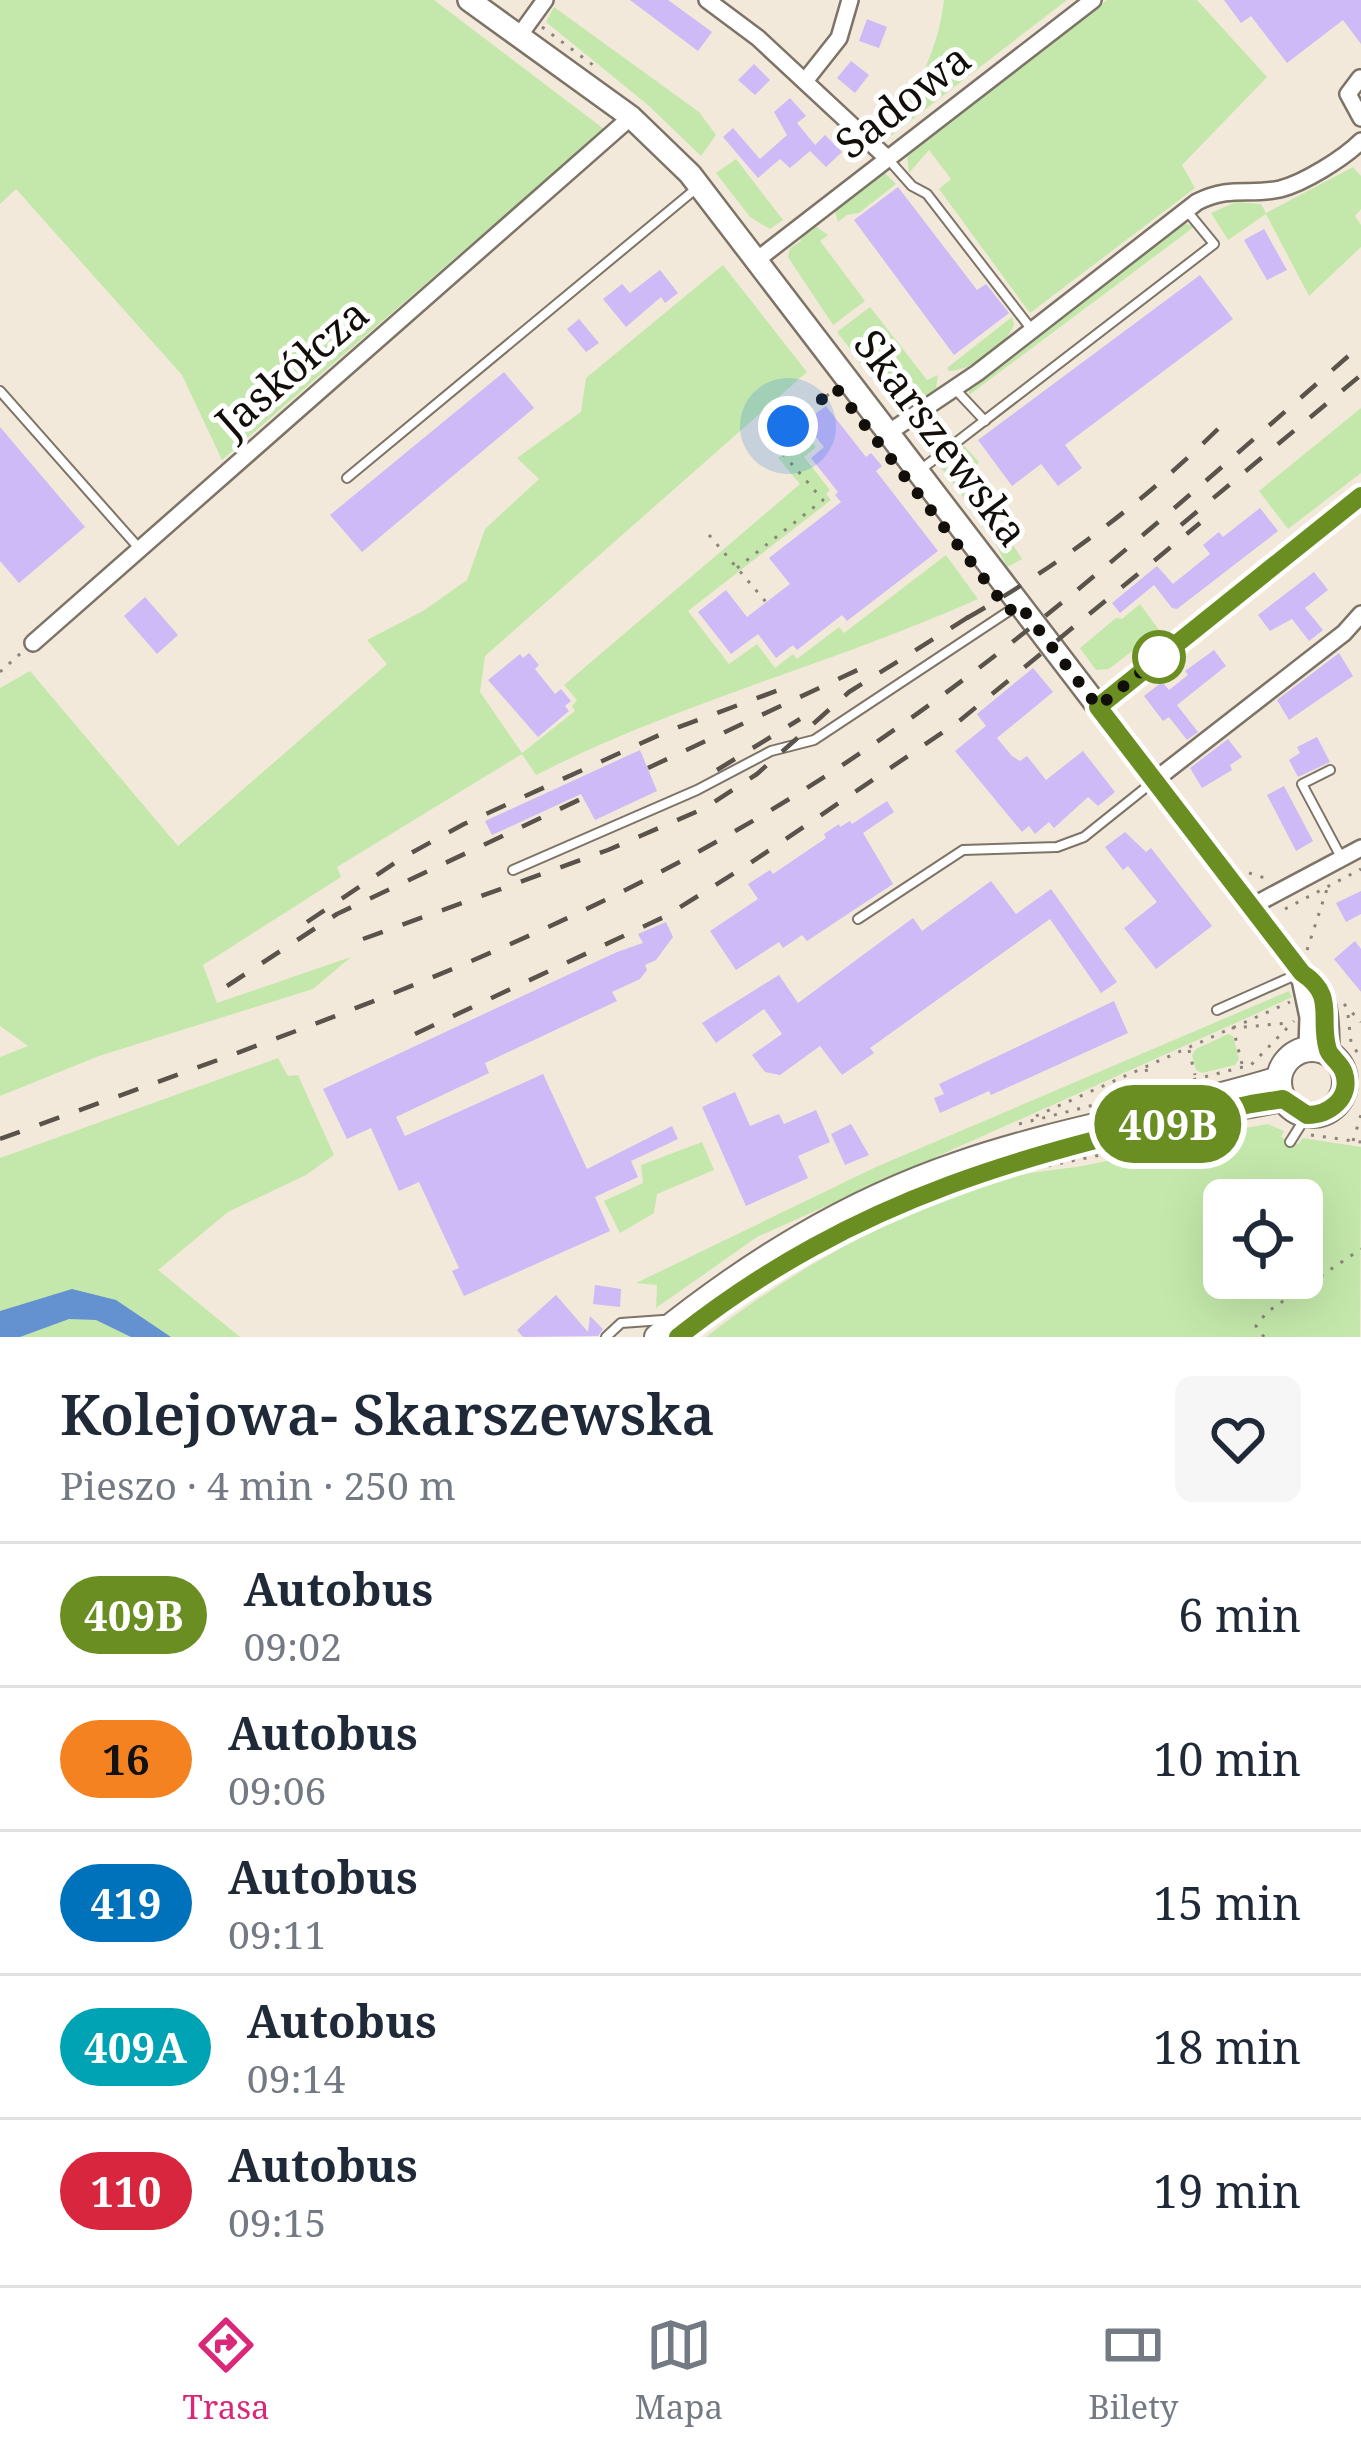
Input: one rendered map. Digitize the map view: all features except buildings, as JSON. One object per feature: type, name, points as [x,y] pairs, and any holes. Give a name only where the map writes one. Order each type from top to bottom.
[{"type":"main road","name":"Skarszewska","points":[[469,0],[631,117],[699,186],[1252,906],[1304,962],[1324,999],[1319,1051]]},
{"type":"main road","points":[[1319,1051],[1344,1071],[1353,1100],[1301,1124],[1281,1089],[1289,1058],[1319,1051]]},
{"type":"main road","points":[[657,1337],[687,1329],[790,1258],[909,1198],[1035,1155],[1182,1135],[1281,1089]]},
{"type":"main road","points":[[687,1329],[774,1252],[842,1213],[913,1181],[1006,1149],[1281,1089]]},
{"type":"street","points":[[519,36],[545,0]]},
{"type":"street","points":[[707,0],[758,38],[887,158]]},
{"type":"street","points":[[805,81],[839,38],[850,0]]},
{"type":"street","name":"Sadowa","points":[[758,259],[1094,0]]},
{"type":"street","points":[[1360,78],[1348,94],[1361,118]]},
{"type":"street","name":"Jaskółcza","points":[[33,643],[631,117]]},
{"type":"street","points":[[888,434],[1034,331],[1186,211],[1218,192],[1281,189],[1346,156],[1361,141]]},
{"type":"street","points":[[1098,707],[1361,496]]},
{"type":"street","points":[[1155,780],[1344,633],[1361,614]]},
{"type":"street","points":[[1252,906],[1361,848]]},
{"type":"lane","points":[[887,158],[912,186],[927,194],[1034,331]]},
{"type":"lane","points":[[347,478],[699,186]]},
{"type":"lane","points":[[918,472],[1214,244],[1186,211]]},
{"type":"lane","points":[[954,388],[985,421]]},
{"type":"lane","points":[[0,391],[140,550]]},
{"type":"lane","points":[[513,870],[720,779],[771,751],[814,740],[1019,604]]},
{"type":"lane","points":[[1330,770],[1302,784],[1342,859]]},
{"type":"lane","points":[[858,919],[963,850],[1057,847],[1084,837],[1155,780]]},
{"type":"lane","points":[[1217,1010],[1304,962]]},
{"type":"lane","points":[[1290,1142],[1301,1124]]},
{"type":"lane","points":[[606,1337],[621,1323],[655,1322],[687,1329]]},
{"type":"path","points":[[736,568],[823,500],[777,447],[788,426],[836,388],[831,380]]},
{"type":"path","points":[[710,536],[766,602]]},
{"type":"path","points":[[0,672],[33,643]]},
{"type":"path","points":[[1285,909],[1361,869]]},
{"type":"path","points":[[1304,962],[1328,886]]},
{"type":"path","points":[[1023,1122],[1297,999]]},
{"type":"path","points":[[1348,1011],[1361,1022]]},
{"type":"path","points":[[1233,1028],[1290,1022]]},
{"type":"path","points":[[1349,1022],[1351,1042],[1361,1059]]},
{"type":"path","points":[[1233,1028],[1242,1067]]},
{"type":"path","points":[[1189,1048],[1196,1078]]},
{"type":"path","points":[[1145,1067],[1156,1099]]},
{"type":"path","points":[[1353,1100],[1353,1141]]},
{"type":"path","points":[[1301,1124],[1361,1142]]},
{"type":"path","points":[[687,1329],[856,1233],[924,1203],[1008,1174],[1236,1125]]},
{"type":"path","points":[[1264,1337],[1256,1326],[1267,1312],[1361,1249]]},
{"type":"green space","points":[[0,0],[434,0],[604,129],[222,460],[182,375],[16,189],[0,204]]},
{"type":"green space","points":[[944,0],[1067,0],[883,142],[930,57]]},
{"type":"green space","points":[[1107,0],[1197,0],[1267,77],[1182,165],[1195,188],[1030,313],[939,189],[951,179],[929,150],[909,173],[907,156]]},
{"type":"green space","points":[[554,7],[699,112],[716,135],[701,156],[648,105],[546,22]]},
{"type":"green space","points":[[736,159],[783,220],[770,229],[750,217],[716,173]]},
{"type":"green space","points":[[1353,167],[1361,176],[1361,209],[1355,216],[1361,225],[1361,247],[1309,296],[1266,214],[1228,240],[1211,213],[1236,202],[1261,204],[1266,213]]},
{"type":"green space","points":[[884,172],[896,184],[859,213],[838,222],[835,211]]},
{"type":"green space","points":[[1179,225],[1194,227],[969,395],[969,387]]},
{"type":"green space","points":[[815,226],[828,235],[820,241],[865,301],[833,325],[788,257],[800,236]]},
{"type":"green space","points":[[723,265],[807,372],[485,656],[480,692],[522,753],[575,711],[572,706],[577,700],[564,685],[800,484],[778,458],[807,435],[816,447],[804,457],[830,490],[826,494],[831,500],[688,611],[729,664],[757,644],[775,668],[793,654],[797,659],[839,627],[844,633],[946,555],[978,599],[644,726],[536,775],[522,754],[337,867],[341,877],[203,965],[217,1003],[351,957],[313,989],[99,1056],[0,1096],[0,1057],[28,1046],[0,1026],[0,688],[30,671],[178,846],[387,664],[367,640],[423,611],[467,580],[485,529],[539,479],[517,458],[581,412],[586,378]]},
{"type":"green space","points":[[870,307],[927,380],[938,375],[936,389],[899,412],[837,332]]},
{"type":"green space","points":[[1012,317],[1010,333],[996,348],[967,367],[949,371],[947,368]]},
{"type":"green space","points":[[1361,408],[1361,473],[1288,529],[1259,491]]},
{"type":"green space","points":[[964,446],[979,462],[968,476],[1022,559],[1007,567],[991,534],[939,465]]},
{"type":"green space","points":[[1140,604],[1159,630],[1109,669],[1096,670],[1080,648]]},
{"type":"green space","points":[[1289,991],[1292,997],[1249,1017],[757,1237],[656,1308],[657,1285],[636,1283],[876,1167]]},
{"type":"green space","points":[[1233,1036],[1239,1059],[1235,1065],[1202,1073],[1196,1070],[1192,1055],[1196,1049]]},
{"type":"green space","points":[[278,1058],[288,1076],[298,1075],[334,1155],[306,1175],[228,1212],[158,1270],[240,1337],[0,1337],[0,1158]]},
{"type":"green space","points":[[1268,1124],[1284,1131],[1281,1137],[1298,1144],[1303,1138],[1361,1147],[1360,1337],[706,1337],[850,1243],[969,1190],[1182,1142],[1187,1145],[1213,1134]]},
{"type":"green space","points":[[702,1142],[714,1170],[657,1194],[654,1213],[620,1233],[604,1201],[643,1183],[641,1165]]},
{"type":"water","points":[[72,1289],[116,1300],[171,1337],[131,1337],[96,1320],[69,1319],[20,1337],[0,1337],[0,1311]]},
{"type":"railway","points":[[0,1139],[468,962],[649,878],[737,830],[823,778],[984,664],[1361,345]]},
{"type":"railway","points":[[1181,525],[1361,375]]},
{"type":"railway","points":[[967,618],[1102,529],[1224,423]]},
{"type":"railway","points":[[415,1034],[666,916],[749,864],[958,722],[1200,523]]},
{"type":"railway","points":[[363,939],[608,850],[705,808],[757,774],[849,692],[978,611]]},
{"type":"railway","points":[[648,768],[864,667]]},
{"type":"railway","points":[[307,922],[402,858],[464,824],[668,731],[787,687]]},
{"type":"railway","points":[[717,770],[800,719]]},
{"type":"railway","points":[[227,986],[337,914],[583,798]]},
{"type":"bus line","name":"409B","points":[[678,1337],[790,1258],[865,1218],[950,1182],[1035,1155],[1251,1104],[1283,1099],[1297,1112],[1318,1115],[1338,1103],[1346,1083],[1344,1071],[1328,1053],[1327,1014],[1315,982],[1302,973],[1098,707],[1361,496]]},
{"type":"route","points":[[788,426],[836,388],[972,567],[1009,611],[1019,604],[1098,707],[1159,657]]}]
